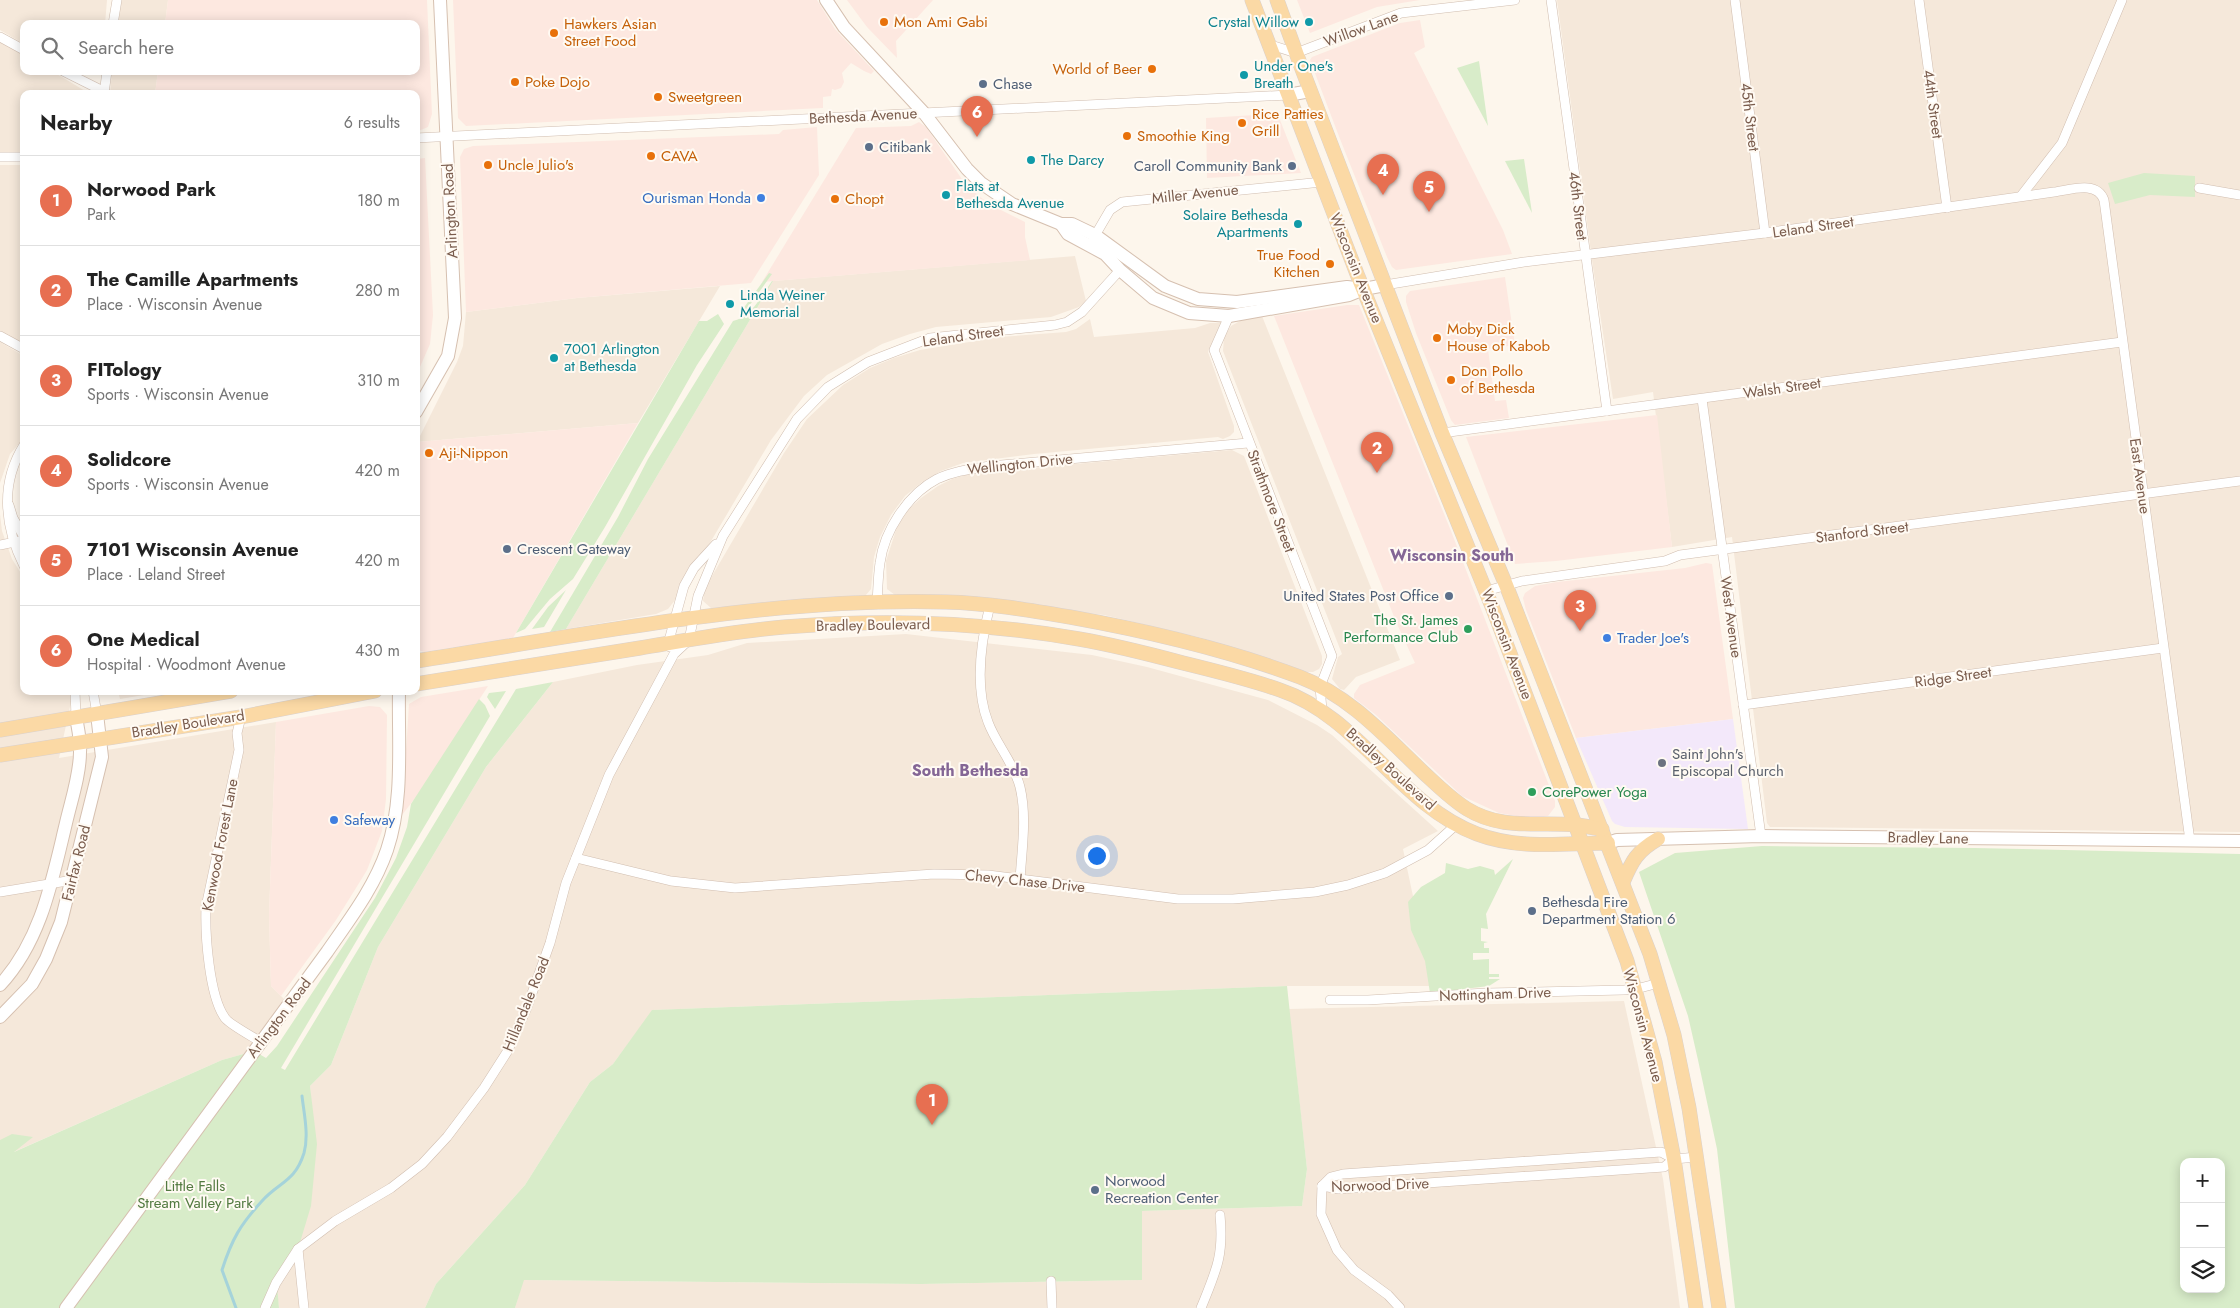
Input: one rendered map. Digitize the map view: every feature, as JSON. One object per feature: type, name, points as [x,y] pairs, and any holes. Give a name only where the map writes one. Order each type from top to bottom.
[{"type":"main road","name":"Arlington Road","points":[[420,405],[448,356],[455,318],[440,0]]},
{"type":"main road","points":[[826,0],[844,27],[860,46],[924,113],[967,169],[981,183],[1012,204],[1061,224],[1068,234],[1092,239],[1172,290],[1198,299],[1237,302],[1347,288],[1364,289],[1385,285]]},
{"type":"main road","name":"Wisconsin Avenue","points":[[1252,0],[1364,289],[1486,591],[1576,825],[1636,989],[1655,1062],[1674,1159],[1696,1308]]},
{"type":"main road","name":"Wisconsin Avenue","points":[[1277,0],[1442,434],[1506,586],[1602,829],[1612,842],[1623,882],[1659,983],[1676,1045],[1689,1108],[1720,1308]]},
{"type":"main road","name":"Bethesda Avenue","points":[[1288,95],[1310,91]]},
{"type":"main road","points":[[1092,239],[1120,270],[1164,304],[1189,313],[1229,316],[1349,296],[1364,289]]},
{"type":"main road","name":"Bradley Boulevard","points":[[420,661],[693,619],[770,609],[877,602],[946,602],[990,605],[1162,634],[1253,661],[1320,687],[1346,702],[1437,785],[1467,809],[1512,825],[1576,825],[1602,829]]},
{"type":"main road","name":"Bradley Boulevard","points":[[420,683],[671,649],[689,640],[774,628],[917,622],[984,627],[1078,639],[1221,672],[1281,690],[1322,710],[1346,729],[1421,800],[1476,834],[1525,845],[1612,842]]},
{"type":"main road","points":[[1281,690],[1307,691],[1320,687]]},
{"type":"main road","name":"Bradley Boulevard","points":[[0,730],[208,695]]},
{"type":"main road","name":"Bradley Boulevard","points":[[0,755],[241,717],[354,695]]},
{"type":"main road","name":"Arlington Road","points":[[66,1308],[360,905],[387,849],[397,801],[399,695]]},
{"type":"main road","name":"Fairfax Road","points":[[0,1017],[32,984],[46,959],[61,922],[73,880],[102,757],[97,714]]},
{"type":"main road","name":"Fairfax Road","points":[[0,985],[16,965],[34,935],[51,883],[73,793],[80,753],[76,717]]},
{"type":"main road","name":"Bradley Lane","points":[[1612,842],[1761,836],[2240,841]]},
{"type":"main road","points":[[1623,882],[1636,856],[1646,846],[1658,839]]},
{"type":"street","points":[[114,20],[116,0]]},
{"type":"street","name":"Willow Lane","points":[[1296,52],[1391,16],[1457,3],[1515,0]]},
{"type":"street","name":"46th Street","points":[[1551,0],[1584,256],[1607,411]]},
{"type":"street","name":"45th Street","points":[[1735,0],[1765,233]]},
{"type":"street","name":"44th Street","points":[[1919,0],[1947,208]]},
{"type":"street","points":[[2020,196],[2062,143],[2122,0]]},
{"type":"street","points":[[0,36],[20,48]]},
{"type":"street","points":[[1268,44],[1296,52]]},
{"type":"street","points":[[70,75],[98,90]]},
{"type":"street","points":[[104,90],[106,75]]},
{"type":"street","name":"Bethesda Avenue","points":[[420,138],[1288,95]]},
{"type":"street","points":[[0,158],[20,157]]},
{"type":"street","name":"Miller Avenue","points":[[1092,239],[1110,210],[1122,202],[1322,182]]},
{"type":"street","name":"East Avenue","points":[[2020,196],[2088,188],[2096,189],[2101,193],[2104,200],[2190,841]]},
{"type":"street","points":[[2199,188],[2240,195]]},
{"type":"street","name":"Leland Street","points":[[1385,285],[1524,262],[1765,233],[2020,196]]},
{"type":"street","name":"Leland Street","points":[[671,649],[674,622],[684,586],[694,568],[723,536],[798,419],[828,387],[868,362],[930,338],[1055,325],[1067,322],[1082,312],[1120,270]]},
{"type":"street","points":[[1209,316],[1218,302]]},
{"type":"street","name":"Strathmore Street","points":[[1229,316],[1214,350],[1248,443],[1332,656],[1320,687]]},
{"type":"street","points":[[0,336],[20,347]]},
{"type":"street","name":"Walsh Street","points":[[1442,434],[2122,342]]},
{"type":"street","name":"West Avenue","points":[[1702,398],[1761,836]]},
{"type":"street","name":"Wellington Drive","points":[[877,602],[880,561],[889,533],[914,496],[936,480],[959,471],[990,466],[1248,443]]},
{"type":"street","points":[[20,449],[14,457],[8,472],[3,493],[6,520],[12,543],[20,558]]},
{"type":"street","name":"Stanford Street","points":[[1486,591],[1506,586],[1670,560],[1680,555],[2240,482]]},
{"type":"street","points":[[3,493],[12,518],[20,532]]},
{"type":"street","name":"Leland Street","points":[[689,640],[698,596],[723,536]]},
{"type":"street","points":[[0,545],[20,540]]},
{"type":"street","points":[[990,605],[984,627],[981,669],[982,694],[987,721],[1016,774],[1020,788],[1024,813],[1020,878]]},
{"type":"street","name":"Ridge Street","points":[[1743,705],[2163,648]]},
{"type":"street","name":"Hillandale Road","points":[[265,1308],[276,1283],[298,1249],[335,1221],[390,1188],[422,1164],[447,1137],[484,1088],[507,1052],[526,1010],[550,943],[566,884],[609,775],[671,649]]},
{"type":"street","points":[[1320,687],[1322,710]]},
{"type":"street","name":"Fairfax Road","points":[[75,695],[76,717]]},
{"type":"street","name":"Fairfax Road","points":[[94,695],[97,714]]},
{"type":"street","name":"Kenwood Forest Lane","points":[[241,717],[237,733],[239,750],[206,907],[205,932],[217,1002],[226,1019],[261,1042]]},
{"type":"street","name":"Chevy Chase Drive","points":[[576,858],[671,881],[735,888],[934,874],[988,875],[1178,899],[1233,899],[1315,892],[1348,885],[1407,863],[1428,850],[1457,824]]},
{"type":"street","points":[[0,892],[73,880]]},
{"type":"street","name":"Nottingham Drive","points":[[1330,1000],[1376,1000],[1486,993],[1636,989],[1659,983]]},
{"type":"street","name":"Norwood Drive","points":[[1322,1186],[1332,1177],[1343,1174],[1661,1152],[1674,1159]]},
{"type":"street","name":"Norwood Drive","points":[[1322,1186],[1339,1189],[1664,1166],[1674,1159],[1696,1157]]},
{"type":"street","points":[[1551,1159],[1552,1174]]},
{"type":"street","points":[[1443,1167],[1445,1182]]},
{"type":"street","points":[[1322,1186],[1321,1214],[1337,1250],[1354,1270],[1388,1295],[1400,1308]]},
{"type":"street","points":[[1201,1308],[1219,1262],[1222,1240],[1220,1214]]},
{"type":"street","points":[[298,1249],[304,1308]]},
{"type":"street","points":[[1051,1281],[1052,1308]]},
{"type":"shaded area","points":[[0,0],[107,0],[105,20],[20,20],[20,42],[0,30]]},
{"type":"shaded area","points":[[120,0],[168,0],[166,20],[118,20]]},
{"type":"shaded area","points":[[168,0],[427,0],[432,114],[428,127],[420,130],[420,90],[156,90],[157,75],[420,75],[420,20],[166,20]]},
{"type":"shaded area","points":[[453,0],[817,0],[835,29],[874,71],[871,74],[851,63],[842,73],[844,82],[841,88],[832,89],[831,96],[823,97],[823,108],[466,126],[458,118]]},
{"type":"shaded area","points":[[847,0],[933,0],[896,41],[897,58],[867,27]]},
{"type":"shaded area","points":[[1297,0],[1420,0],[1377,7],[1310,33]]},
{"type":"shaded area","points":[[1557,0],[2240,0],[2240,832],[1770,827],[1767,823],[1732,537],[1672,547],[1653,392],[1613,399]]},
{"type":"shaded area","points":[[1420,20],[1425,47],[1414,53],[1503,230],[1512,254],[1396,270],[1392,267],[1387,257],[1340,139],[1310,60],[1312,57],[1400,23]]},
{"type":"shaded area","points":[[0,42],[20,53],[20,75],[59,75],[83,90],[20,90],[20,152],[0,152]]},
{"type":"shaded area","points":[[112,75],[157,75],[156,90],[110,90]]},
{"type":"shaded area","points":[[1278,115],[1301,173],[1207,178],[1206,118]]},
{"type":"shaded area","points":[[919,122],[926,127],[966,185],[989,204],[1025,222],[1025,237],[1030,260],[762,282],[856,128],[911,126]]},
{"type":"shaded area","points":[[817,127],[819,175],[751,283],[577,298],[466,312],[460,157],[464,149],[473,146],[779,134],[783,130]]},
{"type":"shaded area","points":[[425,158],[433,315],[430,344],[420,367],[420,159]]},
{"type":"shaded area","points":[[0,165],[20,165],[20,343],[0,331]]},
{"type":"shaded area","points":[[1075,256],[1086,301],[1079,307],[1051,317],[936,327],[910,334],[882,344],[827,375],[804,396],[771,440],[679,595],[668,609],[656,614],[566,629],[773,281]]},
{"type":"shaded area","points":[[1505,277],[1515,345],[1488,349],[1495,401],[1506,400],[1509,418],[1455,425],[1451,420],[1416,333],[1406,302],[1406,296],[1410,291]]},
{"type":"shaded area","points":[[720,286],[638,423],[420,442],[420,436],[463,346],[466,312],[577,298]]},
{"type":"shaded area","points":[[1347,305],[1359,305],[1451,531],[1555,801],[1555,807],[1548,816],[1533,819],[1499,813],[1462,796],[1376,715],[1354,698],[1354,694],[1360,685],[1415,663],[1397,624],[1274,316]]},
{"type":"shaded area","points":[[1262,316],[1400,660],[1356,677],[1344,690],[1340,689],[1332,679],[1338,657],[1342,654],[1223,351],[1224,337],[1231,326],[1240,321]]},
{"type":"shaded area","points":[[1090,319],[1094,337],[1195,328],[1210,323],[1221,323],[1208,352],[1234,426],[1234,432],[1223,439],[1218,437],[1034,454],[963,463],[941,471],[922,482],[905,496],[891,515],[880,537],[874,557],[871,589],[866,595],[715,608],[711,608],[703,601],[705,588],[784,453],[807,419],[843,385],[870,368],[920,350],[1000,337],[1066,332],[1076,329]]},
{"type":"shaded area","points":[[0,342],[20,354],[20,443],[10,454],[0,483]]},
{"type":"shaded area","points":[[1657,415],[1672,547],[1515,564],[1466,437]]},
{"type":"shaded area","points":[[638,423],[513,638],[424,652],[420,650],[420,442]]},
{"type":"shaded area","points":[[1232,450],[1244,456],[1322,656],[1322,664],[1319,669],[1313,672],[1305,672],[1202,638],[1104,615],[966,598],[895,595],[887,589],[886,561],[897,527],[908,510],[921,498],[952,479],[969,474]]},
{"type":"shaded area","points":[[0,514],[2,531],[12,559],[20,572],[20,695],[70,695],[71,702],[59,758],[276,722],[269,915],[271,986],[289,1004],[254,1051],[222,1060],[0,1158]]},
{"type":"shaded area","points":[[1706,563],[1712,564],[1733,719],[1576,738],[1526,610],[1523,598],[1525,593],[1535,586],[1557,582],[1685,568]]},
{"type":"shaded area","points":[[906,634],[1092,655],[1147,667],[1268,700],[1317,725],[1332,735],[1438,831],[1403,849],[1432,986],[1287,986],[653,1010],[613,1064],[590,1082],[525,1185],[436,1284],[425,1308],[279,1308],[276,1283],[312,1113],[310,1086],[331,1065],[378,947],[486,767],[553,682],[637,665],[708,655],[747,643]]},
{"type":"shaded area","points":[[488,686],[419,793],[402,815],[409,704],[421,697]]},
{"type":"shaded area","points":[[119,695],[144,695],[120,699]]},
{"type":"shaded area","points":[[369,706],[380,707],[387,715],[386,799],[382,831],[367,870],[356,888],[336,920],[281,996],[271,986],[269,915],[276,722]]},
{"type":"shaded area","points":[[1733,719],[1748,829],[1625,827],[1612,821],[1576,738]]},
{"type":"shaded area","points":[[1624,1001],[1663,1179],[1680,1308],[515,1308],[523,1280],[921,1284],[1142,1280],[1141,1211],[1302,1206],[1307,1169],[1289,1009]]},
{"type":"green space","points":[[1479,61],[1488,126],[1457,68]]},
{"type":"green space","points":[[1524,159],[1532,213],[1505,161]]},
{"type":"green space","points":[[2144,173],[2195,176],[2195,197],[2150,195],[2115,204],[2108,183]]},
{"type":"green space","points":[[769,273],[772,274],[744,313],[740,313]]},
{"type":"green space","points":[[772,281],[566,629],[550,632],[618,517],[648,459],[733,321],[751,311]]},
{"type":"green space","points":[[718,314],[724,324],[697,365],[605,527],[573,579],[550,599],[525,629],[516,633],[699,321],[707,321]]},
{"type":"green space","points":[[566,590],[544,627],[532,629],[548,607]]},
{"type":"green space","name":"Little Falls Stream Valley Park","points":[[553,682],[486,767],[378,947],[331,1065],[310,1086],[317,1144],[311,1206],[298,1249],[277,1285],[279,1308],[0,1308],[0,1140],[12,1134],[33,1137],[14,1152],[222,1060],[254,1051],[266,1058],[277,1046],[375,898],[396,858],[407,827],[411,804],[479,699],[485,705],[490,716],[281,1068],[285,1070],[516,689]]},
{"type":"green space","points":[[506,691],[495,709],[487,697],[489,693]]},
{"type":"green space","points":[[1762,846],[1975,848],[2240,854],[2240,1308],[1735,1308],[1717,1149],[1698,1060],[1688,1016],[1639,872],[1675,853]]},
{"type":"green space","points":[[1513,859],[1486,914],[1488,929],[1481,928],[1481,941],[1488,942],[1484,943],[1484,948],[1489,948],[1489,953],[1473,953],[1473,960],[1489,959],[1489,974],[1499,974],[1499,977],[1489,977],[1489,979],[1500,979],[1489,986],[1430,993],[1425,961],[1411,930],[1408,902],[1421,887],[1445,873],[1446,863],[1468,869],[1480,866],[1494,870],[1495,875]]},
{"type":"green space","points":[[1287,986],[1307,1169],[1302,1206],[1142,1211],[1142,1280],[921,1284],[524,1280],[515,1308],[425,1308],[436,1284],[525,1185],[590,1082],[613,1064],[652,1010]]},
{"type":"waterway","points":[[236,1308],[222,1270],[233,1241],[248,1218],[268,1195],[291,1176],[300,1163],[306,1139],[302,1096]]},
{"type":"place","name":"Mon Ami Gabi","points":[[884,22]]},
{"type":"place","name":"Crystal Willow","points":[[1309,22]]},
{"type":"place","name":"Hawkers Asian Street Food","points":[[554,33]]},
{"type":"place","name":"World of Beer","points":[[1152,69]]},
{"type":"place","name":"Under One's Breath","points":[[1244,75]]},
{"type":"place","name":"Poke Dojo","points":[[515,82]]},
{"type":"place","name":"Chase","points":[[983,84]]},
{"type":"place","name":"Sweetgreen","points":[[658,97]]},
{"type":"place","name":"Rice Patties Grill","points":[[1242,123]]},
{"type":"place","name":"Smoothie King","points":[[1127,136]]},
{"type":"place","name":"One Medical","points":[[977,137]]},
{"type":"place","name":"Citibank","points":[[869,147]]},
{"type":"place","name":"CAVA","points":[[651,156]]},
{"type":"place","name":"The Darcy","points":[[1031,160]]},
{"type":"place","name":"Uncle Julio's","points":[[488,165]]},
{"type":"place","name":"Caroll Community Bank","points":[[1292,166]]},
{"type":"place","name":"Flats at Bethesda Avenue","points":[[946,195]]},
{"type":"place","name":"Solidcore","points":[[1383,195]]},
{"type":"place","name":"Ourisman Honda","points":[[761,198]]},
{"type":"place","name":"Chopt","points":[[835,199]]},
{"type":"place","name":"7101 Wisconsin Avenue","points":[[1429,212]]},
{"type":"place","name":"Solaire Bethesda Apartments","points":[[1298,224]]},
{"type":"place","name":"True Food Kitchen","points":[[1330,264]]},
{"type":"place","name":"Linda Weiner Memorial","points":[[730,304]]},
{"type":"place","name":"Moby Dick House of Kabob","points":[[1437,338]]},
{"type":"place","name":"7001 Arlington at Bethesda","points":[[554,358]]},
{"type":"place","name":"Don Pollo of Bethesda","points":[[1451,380]]},
{"type":"place","name":"Aji-Nippon","points":[[429,453]]},
{"type":"place","name":"The Camille Apartments","points":[[1377,473]]},
{"type":"place","name":"Crescent Gateway","points":[[507,549]]},
{"type":"place","name":"United States Post Office","points":[[1449,596]]},
{"type":"place","name":"The St. James Performance Club","points":[[1468,629]]},
{"type":"place","name":"FITology","points":[[1580,631]]},
{"type":"place","name":"Trader Joe's","points":[[1607,638]]},
{"type":"place","name":"Saint John's Episcopal Church","points":[[1662,763]]},
{"type":"place","name":"CorePower Yoga","points":[[1532,792]]},
{"type":"place","name":"Safeway","points":[[334,820]]},
{"type":"place","name":"Bethesda Fire Department Station 6","points":[[1532,911]]},
{"type":"place","name":"Norwood Park","points":[[932,1125]]},
{"type":"place","name":"Norwood Recreation Center","points":[[1095,1190]]},
{"type":"district","name":"Wisconsin South","points":[[1452,555]]},
{"type":"district","name":"South Bethesda","points":[[970,770]]}]
